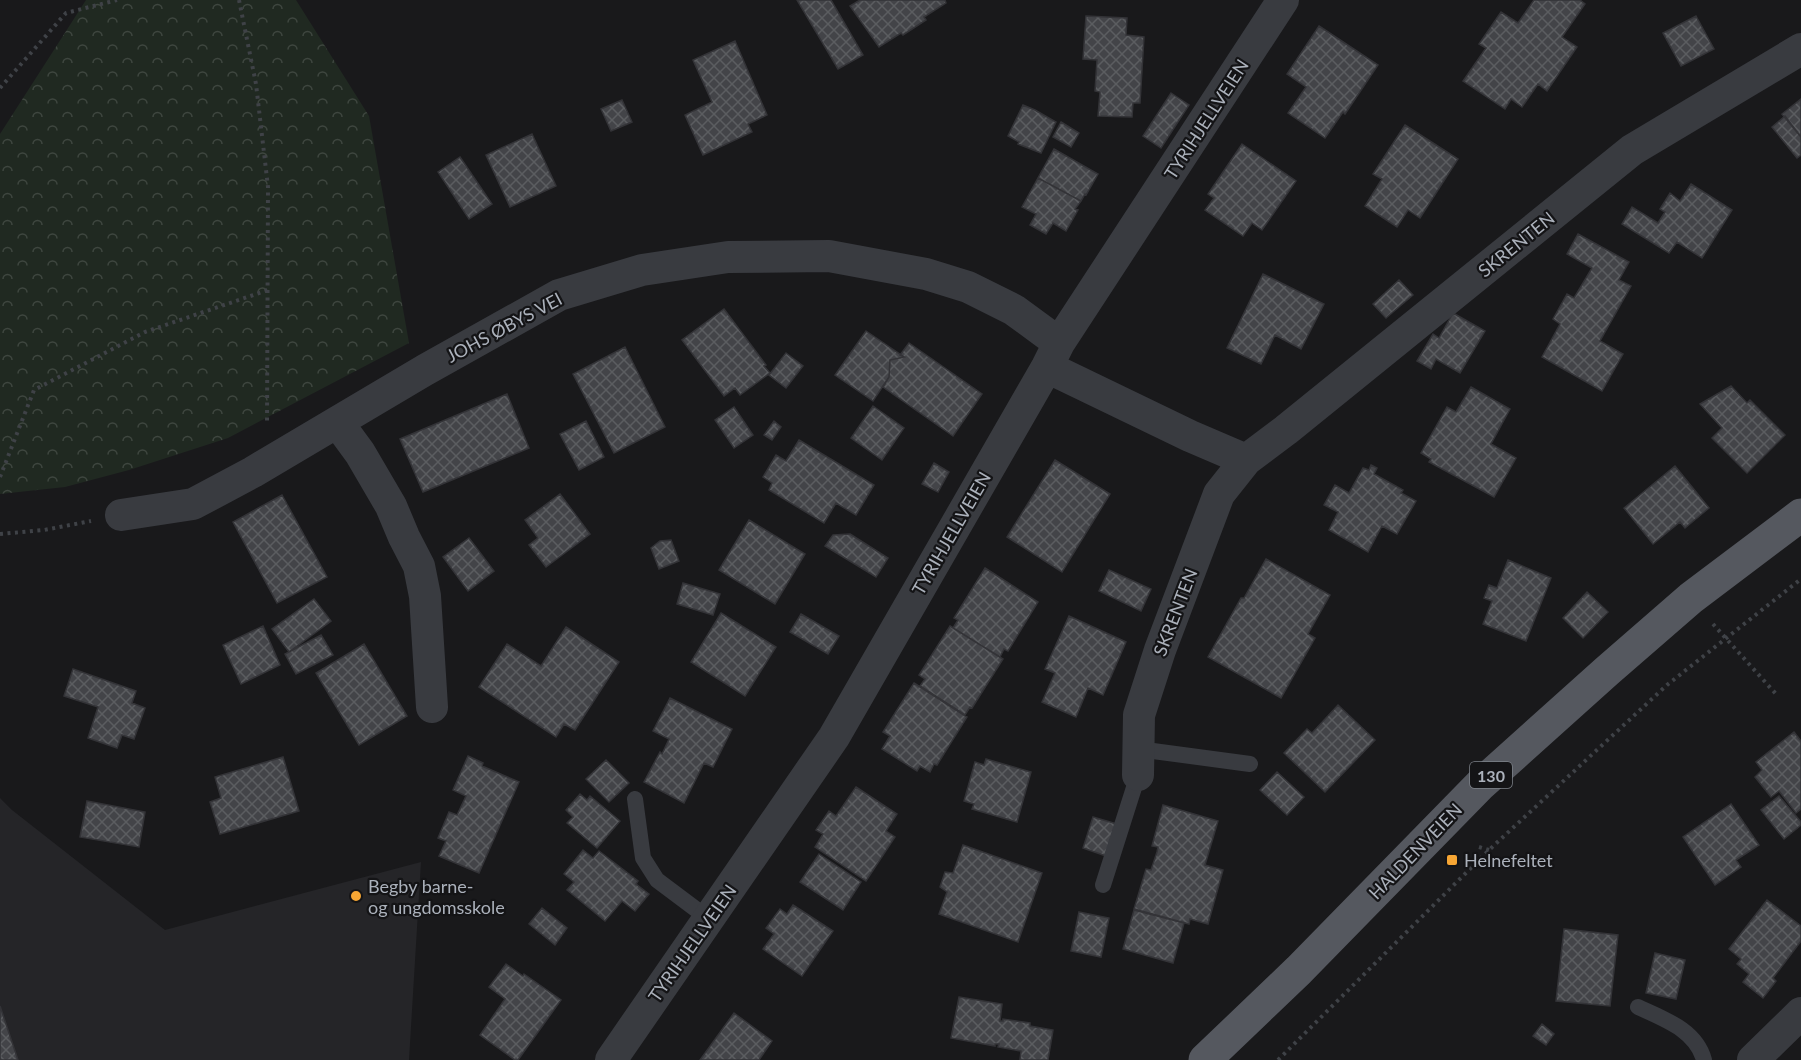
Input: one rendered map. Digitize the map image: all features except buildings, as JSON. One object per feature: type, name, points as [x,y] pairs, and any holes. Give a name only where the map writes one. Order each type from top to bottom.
[{"type":"main road","name":"HALDENVEIEN","points":[[1205,1060],[1299,970],[1480,785],[1691,598],[1801,515]]},
{"type":"street","name":"TYRIHJELLVEIEN","points":[[611,1060],[834,737],[1053,355],[1283,0]]},
{"type":"street","name":"SKRENTEN","points":[[1138,762],[1139,714],[1160,650],[1219,494],[1246,460],[1632,150],[1801,49]]},
{"type":"street","name":"JOHS ØBYS VEI","points":[[121,515],[193,504],[558,295],[642,270],[728,257],[829,256],[926,274],[968,287],[1014,310],[1053,355]]},
{"type":"street","points":[[1053,355],[1190,436],[1246,460]]},
{"type":"street","points":[[338,423],[360,453],[391,506],[419,566],[426,596],[432,707]]},
{"type":"street","points":[[1753,1060],[1801,1013]]},
{"type":"lane","points":[[1104,885],[1138,762],[1250,764]]},
{"type":"lane","points":[[635,799],[643,858],[657,880],[709,919]]},
{"type":"lane","points":[[1638,1007],[1681,1028],[1701,1049],[1704,1060]]},
{"type":"path","points":[[0,88],[66,13],[117,0]]},
{"type":"path","points":[[239,0],[256,84],[268,187],[266,464]]},
{"type":"path","points":[[0,477],[34,390],[146,332],[268,290]]},
{"type":"path","points":[[0,534],[44,530],[121,515]]},
{"type":"path","points":[[1278,1060],[1489,850],[1666,685],[1801,579]]},
{"type":"path","points":[[1691,598],[1776,694]]},
{"type":"path","points":[[1479,847],[1489,850]]},
{"type":"path","points":[[1371,959],[1372,967]]},
{"type":"shaded area","name":"Begby barne- og ungdomsskole","points":[[0,798],[12,810],[165,930],[421,862],[409,1060],[0,1060]]},
{"type":"green space","points":[[86,0],[296,0],[369,116],[409,343],[228,438],[129,470],[65,487],[0,494],[0,134]]},
{"type":"place","name":"Helnefeltet","points":[[1452,860]]},
{"type":"place","name":"Begby barne- og ungdomsskole","points":[[356,896]]}]
